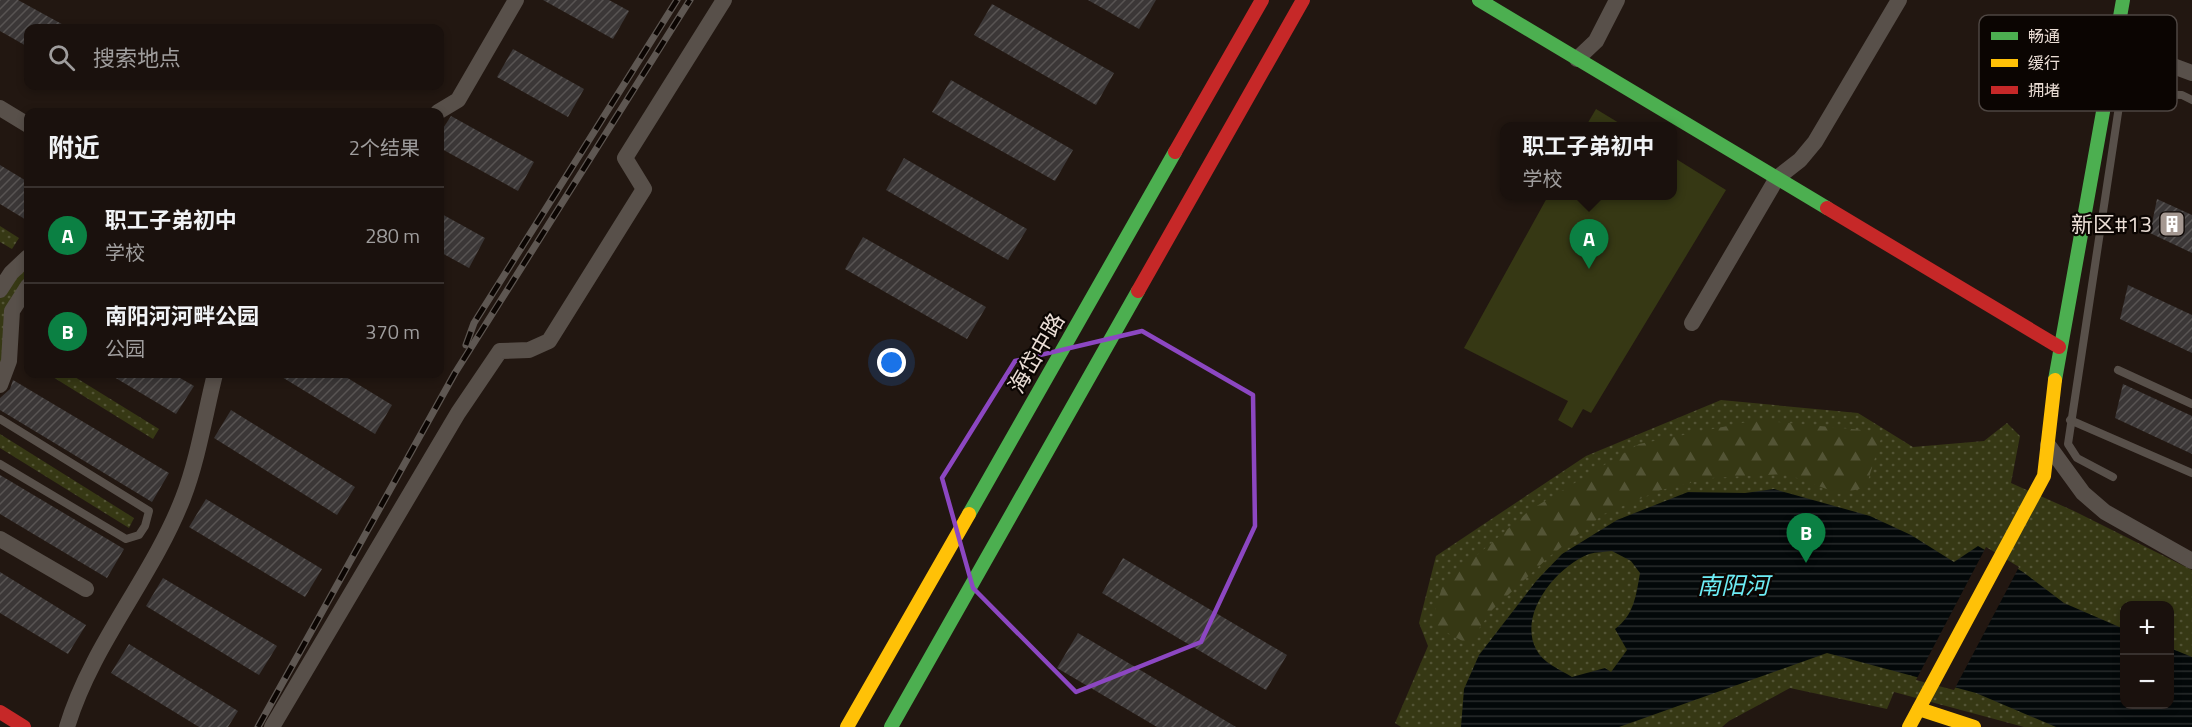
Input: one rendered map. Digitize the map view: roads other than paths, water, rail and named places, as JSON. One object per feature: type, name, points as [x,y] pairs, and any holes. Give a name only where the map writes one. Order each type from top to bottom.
[{"type":"main road","name":"海岱中路","points":[[847,727],[1262,0]]},
{"type":"main road","points":[[891,727],[1303,0]]},
{"type":"main road","points":[[1479,0],[2059,347]]},
{"type":"main road","points":[[2120,15],[2123,0]]},
{"type":"main road","points":[[1909,727],[2044,476],[2059,347],[2102,111]]},
{"type":"main road","points":[[1919,709],[1974,727]]},
{"type":"main road","points":[[0,712],[24,727]]},
{"type":"street","points":[[444,109],[459,100],[516,0]]},
{"type":"street","points":[[272,727],[458,413],[500,351],[529,350],[549,341],[644,189],[625,158],[724,0]]},
{"type":"street","points":[[1577,59],[1596,41],[1617,0]]},
{"type":"street","points":[[1692,323],[1777,178],[1800,160],[1815,141],[1899,0]]},
{"type":"street","points":[[2177,67],[2192,73]]},
{"type":"street","points":[[0,108],[24,123]]},
{"type":"street","points":[[0,290],[11,273],[24,261]]},
{"type":"street","points":[[0,385],[9,361],[12,312],[24,292]]},
{"type":"street","points":[[67,727],[79,693],[147,570],[183,498],[214,378]]},
{"type":"street","points":[[2048,445],[2083,493],[2105,512],[2192,561]]},
{"type":"street","points":[[0,539],[87,589]]},
{"type":"lane","points":[[2177,95],[2192,100]]},
{"type":"lane","points":[[2113,477],[2077,458],[2068,444],[2118,111]]},
{"type":"lane","points":[[2118,370],[2192,404]]},
{"type":"lane","points":[[0,419],[149,512],[145,526],[139,535],[126,539],[0,464]]},
{"type":"lane","points":[[2070,420],[2192,473]]},
{"type":"water","name":"南阳河","points":[[1774,489],[1870,516],[1911,535],[1954,562],[1978,546],[2023,572],[2064,603],[2120,627],[2120,709],[2174,709],[2174,650],[2192,657],[2192,727],[2056,727],[1976,693],[1827,653],[1619,727],[1461,727],[1464,689],[1479,655],[1537,580],[1562,554],[1617,520],[1688,492],[1745,493]],"holes":[[[1612,551],[1631,561],[1640,573],[1630,611],[1615,629],[1627,650],[1611,672],[1605,668],[1572,677],[1547,662],[1539,654],[1532,635],[1532,621],[1536,607],[1543,593],[1564,569],[1589,554]]]},
{"type":"railway","points":[[466,345],[474,323],[677,0]]},
{"type":"railway","points":[[258,727],[455,373],[690,0]]},
{"type":"place","name":"新区#13","points":[[2172,224]]},
{"type":"place","name":"职工子弟初中","points":[[1589,269]]},
{"type":"place","name":"南阳河河畔公园","points":[[1806,563]]}]
